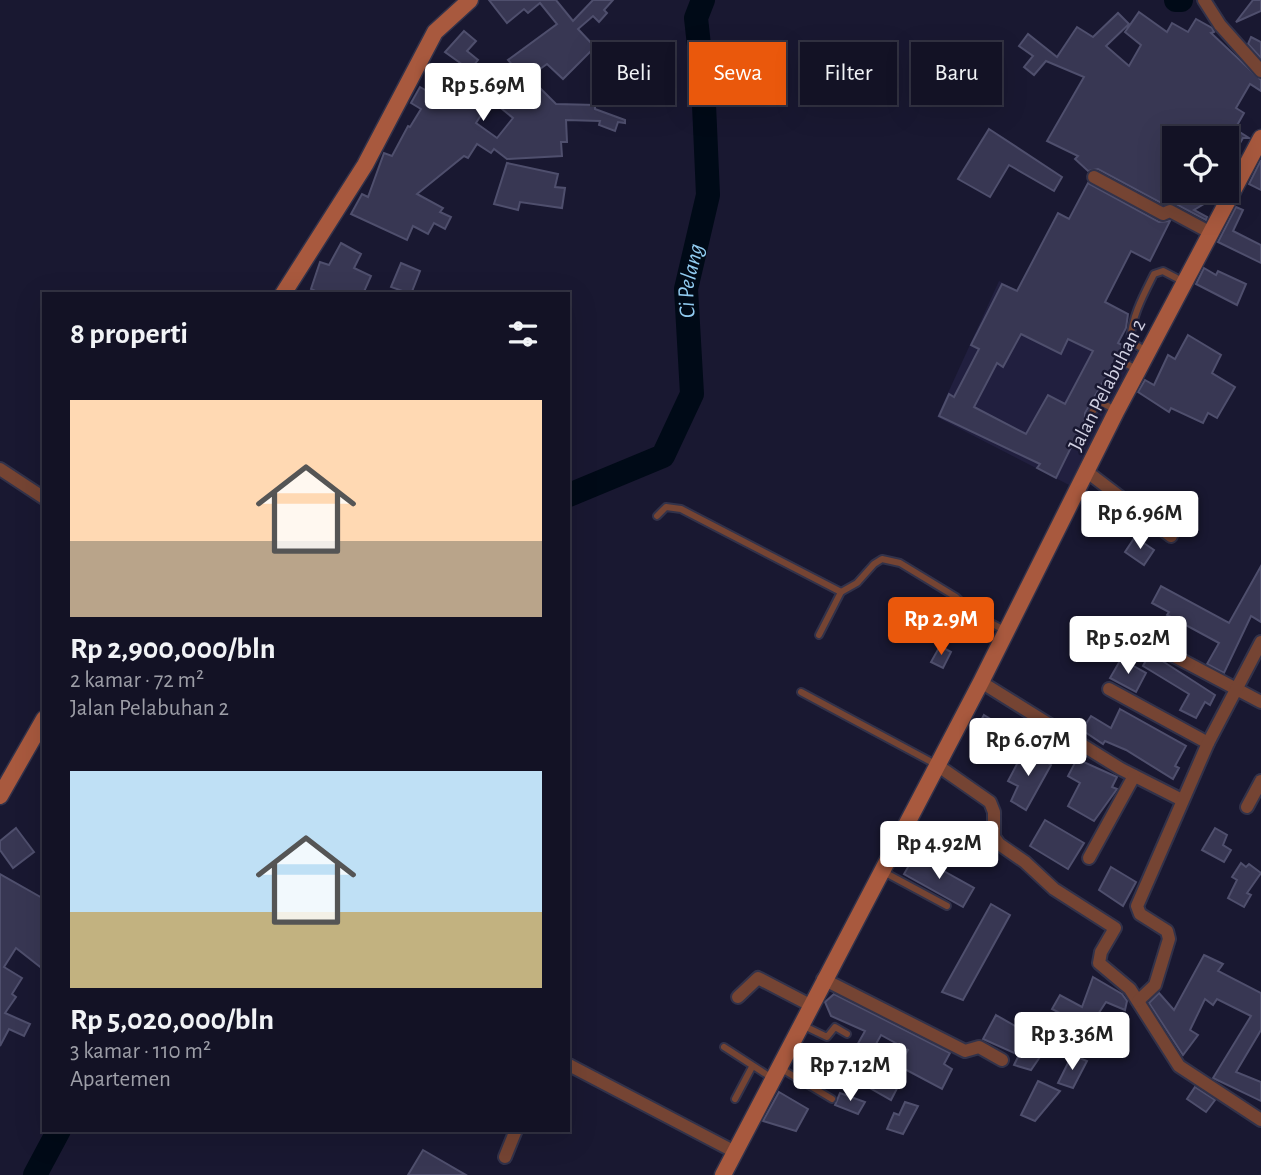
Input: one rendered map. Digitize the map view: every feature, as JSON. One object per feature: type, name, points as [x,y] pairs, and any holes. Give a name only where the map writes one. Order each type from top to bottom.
[{"type":"main road","points":[[284,292],[365,165],[435,32],[470,0]]},
{"type":"main road","name":"Jalan Pelabuhan 2","points":[[723,1175],[981,682],[1116,410],[1261,140]]},
{"type":"main road","points":[[0,796],[42,722]]},
{"type":"street","points":[[1205,0],[1220,25],[1261,71]]},
{"type":"street","points":[[1094,177],[1163,214],[1171,211],[1211,233]]},
{"type":"street","points":[[0,469],[42,497]]},
{"type":"street","points":[[1086,471],[1171,536]]},
{"type":"street","points":[[1138,637],[1261,702]]},
{"type":"street","points":[[1138,1001],[1155,985],[1169,939],[1167,931],[1140,914],[1137,905],[1208,743],[1261,642]]},
{"type":"street","points":[[981,682],[1135,776],[1182,800]]},
{"type":"street","points":[[1109,688],[1208,743]]},
{"type":"street","points":[[937,765],[990,802],[994,812],[994,837],[999,844],[1025,862],[1054,889],[1115,928],[1101,952],[1099,963],[1121,980],[1138,1001],[1179,1066],[1261,1120]]},
{"type":"street","points":[[1089,858],[1135,776]]},
{"type":"street","points":[[1247,807],[1261,780]]},
{"type":"street","points":[[738,997],[758,978],[810,1005]]},
{"type":"street","points":[[824,979],[965,1051],[979,1047],[1002,1060]]},
{"type":"street","points":[[570,1066],[735,1152]]},
{"type":"street","points":[[505,1157],[515,1132]]},
{"type":"lane","points":[[1147,352],[1130,341],[1136,309],[1154,274],[1163,271],[1184,282]]},
{"type":"lane","points":[[1090,416],[1119,363],[1123,362],[1138,370]]},
{"type":"lane","points":[[1099,401],[1116,410]]},
{"type":"lane","points":[[657,516],[666,507],[681,509],[841,592]]},
{"type":"lane","points":[[818,635],[841,592],[858,583],[874,564],[882,559],[893,561],[956,597],[972,613],[1007,631]]},
{"type":"lane","points":[[801,692],[937,765]]},
{"type":"lane","points":[[881,870],[947,906]]},
{"type":"lane","points":[[800,1024],[823,1037],[828,1037],[835,1027],[847,1034]]},
{"type":"lane","points":[[724,1047],[751,1062],[752,1067],[735,1098]]},
{"type":"lane","points":[[752,1067],[775,1072],[832,1099]]},
{"type":"shaded area","points":[[999,281],[1137,352],[1069,485],[937,417]]},
{"type":"building","points":[[489,0],[556,0],[573,21],[593,0],[613,0],[604,10],[607,13],[599,22],[593,16],[578,29],[592,44],[592,50],[563,79],[547,64],[529,77],[556,104],[595,105],[595,109],[625,120],[625,123],[618,122],[615,131],[599,125],[600,121],[566,120],[567,142],[561,142],[562,156],[507,159],[494,149],[491,153],[477,144],[468,158],[464,156],[417,194],[443,208],[440,212],[451,217],[445,229],[434,223],[428,234],[413,226],[407,240],[351,214],[362,194],[368,197],[384,153],[392,156],[408,126],[410,127],[421,109],[411,103],[420,87],[436,96],[446,80],[469,94],[478,83],[493,95],[518,72],[508,60],[557,24],[540,3],[528,13],[524,9],[507,23]],"holes":[[[491,100],[513,118],[497,138],[476,123]]]},
{"type":"building","points":[[1253,0],[1261,0],[1261,11],[1236,22]]},
{"type":"building","points":[[1139,12],[1167,32],[1172,23],[1188,32],[1196,19],[1212,28],[1214,32],[1211,33],[1261,80],[1261,91],[1250,84],[1236,108],[1244,113],[1237,126],[1162,126],[1162,203],[1174,203],[1163,204],[1098,169],[1088,171],[1075,159],[1078,156],[1047,141],[1084,77],[1046,61],[1034,75],[1024,67],[1033,56],[1019,46],[1028,34],[1057,57],[1077,27],[1093,37],[1118,13],[1129,24],[1106,46],[1129,66],[1141,45],[1125,32]]},
{"type":"building","points":[[464,31],[476,41],[467,51],[478,60],[470,70],[445,52]]},
{"type":"building","points":[[1251,37],[1261,42],[1261,58],[1248,44]]},
{"type":"building","points":[[989,129],[1062,177],[1054,191],[1009,165],[990,197],[958,179]]},
{"type":"building","points":[[1239,132],[1249,138],[1243,138],[1239,145]]},
{"type":"building","points":[[1261,160],[1261,190],[1249,184]]},
{"type":"building","points":[[507,163],[558,174],[555,187],[565,188],[562,208],[520,202],[518,210],[494,204]]},
{"type":"building","points":[[1088,183],[1159,222],[1170,221],[1150,261],[1131,251],[1105,302],[1128,314],[1126,328],[1118,343],[1124,346],[1085,413],[1085,419],[1056,478],[1037,468],[1040,464],[939,416],[949,394],[954,397],[979,349],[971,345],[1002,284],[1017,291],[1058,213],[1069,219]],"holes":[[[1021,334],[1061,354],[1068,339],[1093,351],[1065,404],[1048,395],[1026,434],[974,407],[997,363],[1003,367]]]},
{"type":"building","points":[[1174,203],[1206,203],[1194,210],[1207,217],[1206,220]]},
{"type":"building","points":[[1236,207],[1243,210],[1233,231],[1261,245],[1261,263],[1218,242]]},
{"type":"building","points":[[341,243],[361,254],[354,268],[371,276],[364,292],[318,292],[311,289],[320,262],[329,265]]},
{"type":"building","points":[[401,263],[420,271],[412,292],[391,287]]},
{"type":"building","points":[[1204,268],[1216,275],[1218,271],[1246,284],[1237,305],[1196,284]]},
{"type":"building","points":[[1188,335],[1221,355],[1212,373],[1235,387],[1217,418],[1208,413],[1203,423],[1171,408],[1169,412],[1138,392],[1145,380],[1154,385],[1168,355],[1175,359]]},
{"type":"building","points":[[1154,501],[1177,514],[1171,525],[1150,509]]},
{"type":"building","points":[[1135,537],[1154,550],[1144,565],[1125,552]]},
{"type":"building","points":[[1261,566],[1261,622],[1251,616],[1224,673],[1207,664],[1219,643],[1167,615],[1169,612],[1152,603],[1161,586],[1229,623]]},
{"type":"building","points":[[940,646],[951,652],[943,668],[931,662]]},
{"type":"building","points":[[1150,653],[1215,695],[1210,705],[1205,702],[1196,718],[1180,710],[1189,694],[1143,666]]},
{"type":"building","points":[[1121,659],[1146,673],[1136,692],[1110,678]]},
{"type":"building","points":[[1120,709],[1186,746],[1175,766],[1179,768],[1173,779],[1126,750],[1105,741],[1103,744],[1082,730],[1091,716],[1111,728]]},
{"type":"building","points":[[984,715],[1002,726],[993,741],[975,731]]},
{"type":"building","points":[[1025,749],[1051,765],[1026,810],[1011,801],[1018,786],[1008,781]]},
{"type":"building","points":[[1077,759],[1117,777],[1112,787],[1117,789],[1094,821],[1068,806],[1080,783],[1068,776]]},
{"type":"building","points":[[1045,820],[1084,843],[1068,869],[1030,846]]},
{"type":"building","points":[[16,828],[34,852],[13,868],[0,850],[0,841]]},
{"type":"building","points":[[1215,828],[1227,835],[1223,845],[1231,850],[1224,862],[1202,850]]},
{"type":"building","points":[[915,855],[974,888],[963,907],[904,874]]},
{"type":"building","points":[[1241,863],[1246,867],[1249,864],[1261,873],[1247,893],[1251,895],[1244,907],[1228,898],[1237,880],[1232,877]]},
{"type":"building","points":[[1111,867],[1136,882],[1123,906],[1099,890]]},
{"type":"building","points":[[0,874],[42,898],[42,968],[16,948],[4,967],[22,978],[12,994],[16,997],[5,1013],[30,1024],[24,1036],[9,1029],[0,1046]]},
{"type":"building","points":[[991,904],[1010,915],[963,1000],[942,992]]},
{"type":"building","points":[[1204,955],[1223,964],[1218,971],[1261,993],[1261,1030],[1236,1072],[1261,1082],[1261,1101],[1213,1078],[1251,1016],[1217,999],[1213,1005],[1205,999],[1190,1030],[1198,1035],[1183,1055],[1149,1003],[1159,993],[1174,1010]]},
{"type":"building","points":[[1093,977],[1122,994],[1127,1001],[1125,1010],[1106,1002],[1089,1028],[1052,1009],[1060,995],[1082,1007]]},
{"type":"building","points":[[834,994],[950,1053],[944,1064],[952,1069],[942,1089],[899,1066],[908,1050],[881,1035],[867,1060],[893,1074],[895,1070],[904,1075],[891,1100],[842,1072],[865,1031],[831,1016],[825,1002]]},
{"type":"building","points":[[996,1015],[1048,1045],[1031,1070],[1014,1065],[1019,1055],[983,1039]]},
{"type":"building","points":[[1072,1055],[1087,1061],[1073,1088],[1058,1083]]},
{"type":"building","points":[[816,1059],[832,1064],[822,1082],[809,1078]]},
{"type":"building","points":[[1038,1081],[1060,1091],[1035,1121],[1021,1115]]},
{"type":"building","points":[[1195,1087],[1215,1100],[1206,1112],[1187,1099]]},
{"type":"building","points":[[779,1092],[808,1109],[796,1131],[763,1121]]},
{"type":"building","points":[[840,1093],[865,1102],[858,1114],[835,1105]]},
{"type":"building","points":[[905,1102],[918,1106],[903,1134],[887,1129],[894,1113],[899,1115]]},
{"type":"building","points":[[423,1150],[466,1175],[408,1175]]},
{"type":"waterway","name":"Ci Pelang","points":[[570,495],[663,456],[692,394],[686,289],[708,195],[703,82],[696,18],[703,0]]},
{"type":"waterway","name":"Ci Pelang","points":[[1176,0],[1181,0]]},
{"type":"waterway","name":"Ci Pelang","points":[[35,1175],[58,1132]]}]
